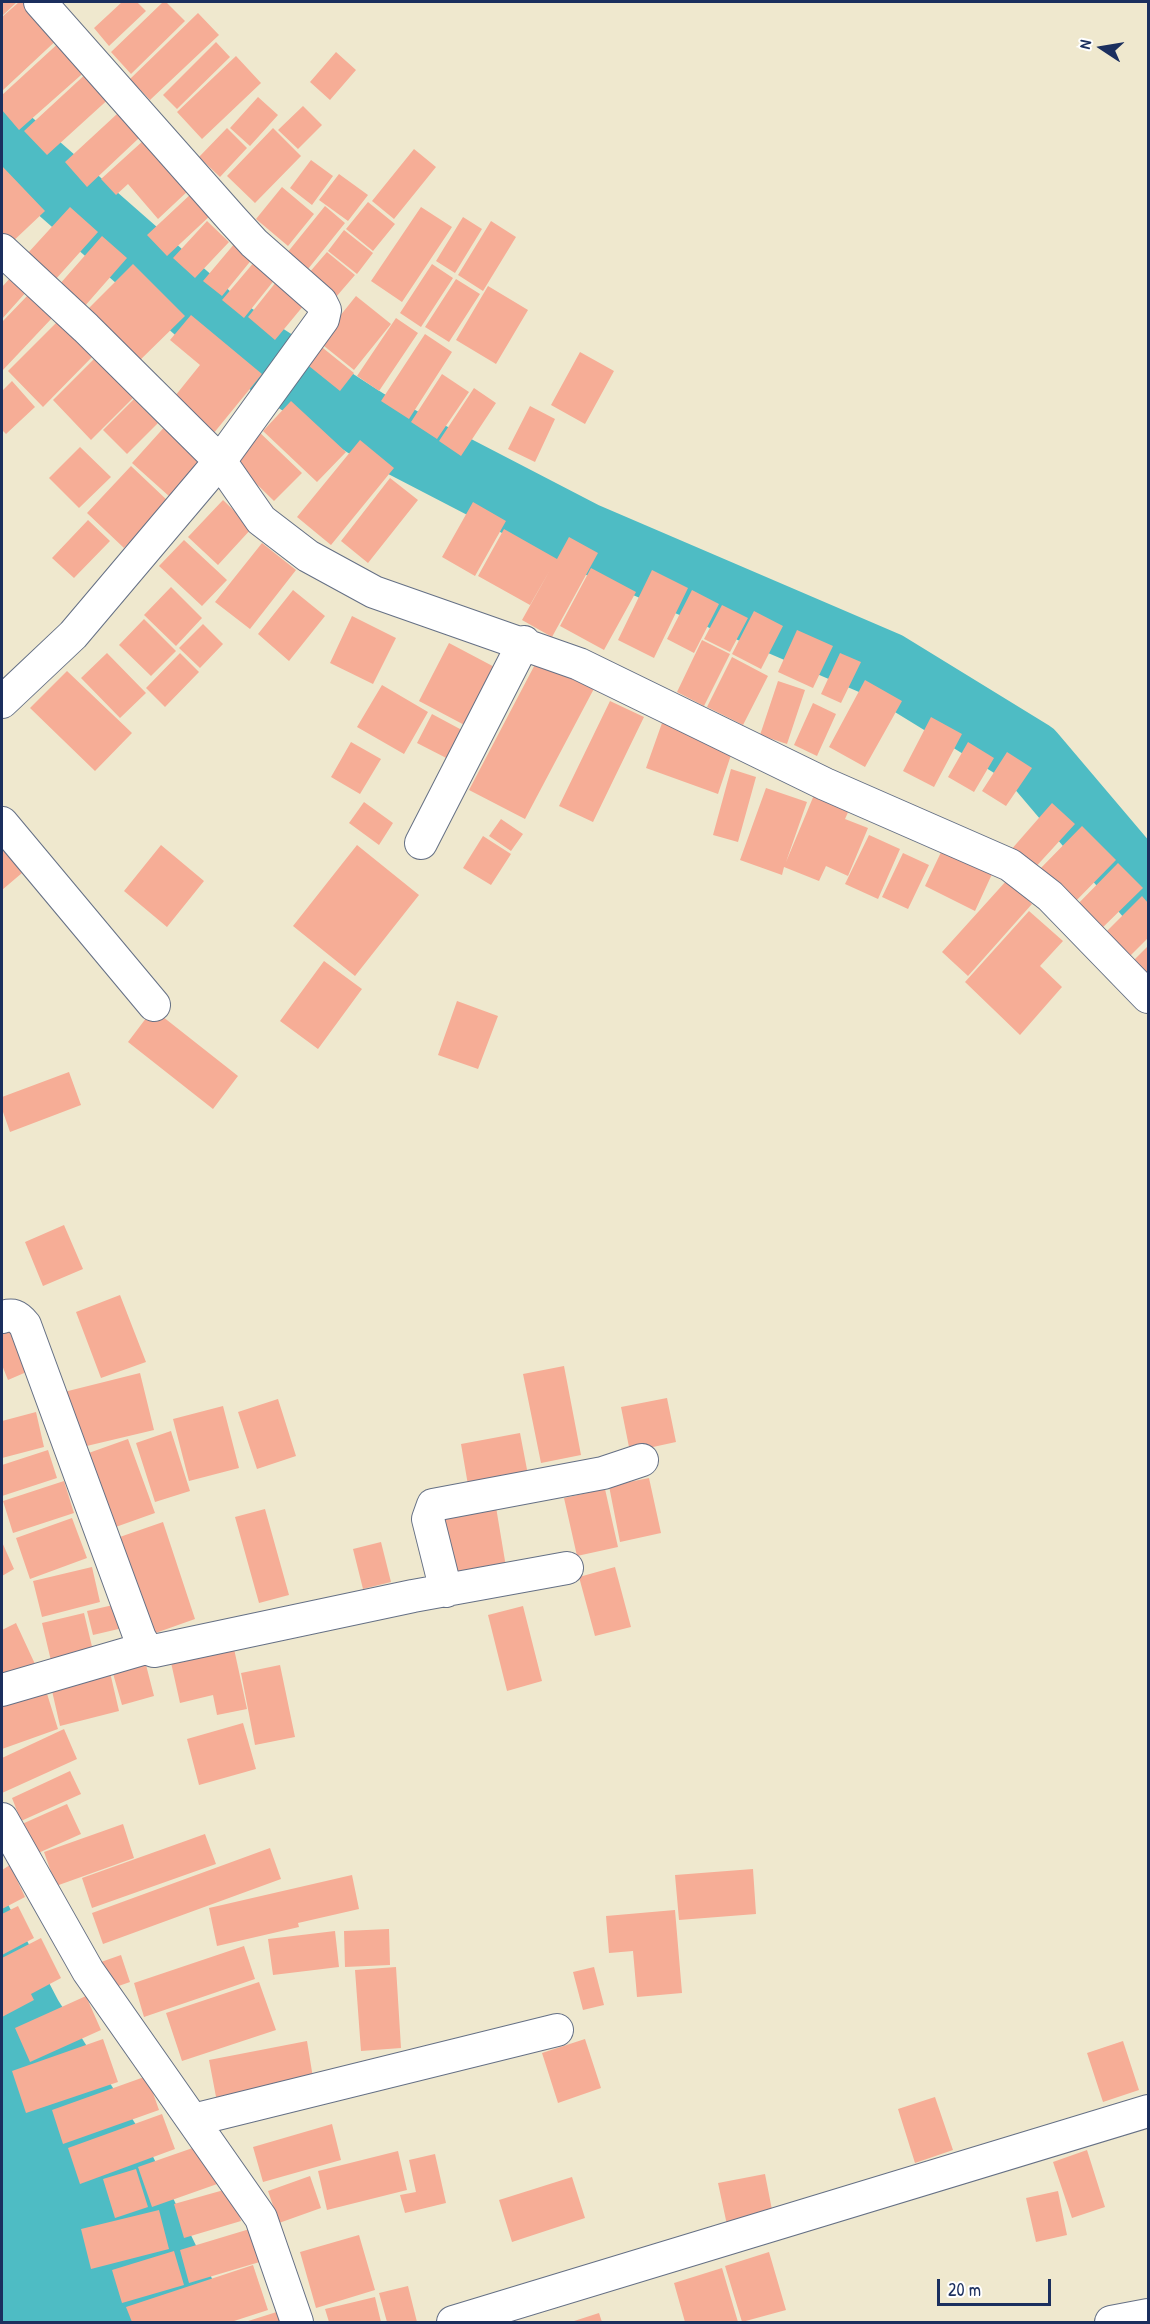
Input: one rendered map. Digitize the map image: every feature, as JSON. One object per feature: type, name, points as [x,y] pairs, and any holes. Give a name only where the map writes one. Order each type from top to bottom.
[{"type":"street","points":[[2,702],[72,635],[220,461],[323,319],[325,310],[321,302],[254,243],[40,2]]},
{"type":"street","points":[[2,250],[86,328],[220,461],[261,520],[308,556],[374,592],[524,642],[579,664],[825,784],[1010,866],[1050,896],[1149,997]]},
{"type":"street","points":[[421,843],[524,642]]},
{"type":"street","points":[[2,823],[154,1005]]},
{"type":"street","points":[[2,1317],[11,1315],[18,1317],[25,1324],[146,1648]]},
{"type":"street","points":[[446,1591],[428,1519],[433,1505],[603,1473],[642,1460]]},
{"type":"street","points":[[2,1690],[146,1648],[164,1651],[446,1591],[567,1568]]},
{"type":"street","points":[[2,1819],[88,1971],[261,2218],[297,2322]]},
{"type":"street","points":[[193,2120],[557,2030]]},
{"type":"street","points":[[453,2322],[1149,2110]]},
{"type":"street","points":[[1111,2322],[1149,2314]]},
{"type":"water","points":[[2,1893],[58,2000],[143,2136],[233,2322],[2,2322]]},
{"type":"building","points":[[2,2],[17,2],[2,16]]},
{"type":"building","points":[[19,2],[30,2],[61,36],[2,91],[2,17]]},
{"type":"building","points":[[122,2],[137,2],[146,11],[109,46],[94,28]]},
{"type":"building","points":[[163,2],[166,2],[185,21],[131,74],[111,52]]},
{"type":"building","points":[[198,13],[219,35],[150,100],[130,79]]},
{"type":"building","points":[[63,39],[89,68],[19,130],[2,110],[2,95]]},
{"type":"building","points":[[216,42],[230,57],[177,109],[163,95]]},
{"type":"building","points":[[336,52],[356,70],[330,100],[310,82]]},
{"type":"building","points":[[236,56],[261,83],[202,139],[177,112]]},
{"type":"building","points":[[90,70],[113,95],[47,155],[24,131]]},
{"type":"building","points":[[258,97],[278,115],[250,146],[230,128]]},
{"type":"building","points":[[303,106],[322,125],[298,149],[278,130]]},
{"type":"building","points":[[117,114],[139,138],[87,187],[65,162]]},
{"type":"building","points":[[227,128],[247,148],[220,177],[199,157]]},
{"type":"building","points":[[273,128],[301,156],[255,203],[227,176]]},
{"type":"building","points":[[144,140],[190,189],[158,219],[128,184],[116,195],[101,179]]},
{"type":"building","points":[[414,149],[436,167],[394,219],[372,201]]},
{"type":"building","points":[[311,160],[333,176],[312,205],[290,188]]},
{"type":"building","points":[[2,166],[45,211],[9,245],[2,237]]},
{"type":"building","points":[[339,174],[368,195],[348,221],[319,200]]},
{"type":"building","points":[[282,187],[314,214],[288,246],[256,219]]},
{"type":"building","points":[[192,193],[212,214],[167,256],[147,235]]},
{"type":"building","points":[[368,202],[395,224],[373,251],[346,229]]},
{"type":"building","points":[[325,206],[345,223],[308,269],[287,253]]},
{"type":"building","points":[[70,207],[98,232],[55,280],[27,254]]},
{"type":"building","points":[[421,207],[452,227],[402,302],[371,281]]},
{"type":"building","points":[[463,217],[482,229],[455,273],[436,261]]},
{"type":"building","points":[[207,221],[229,242],[195,278],[173,258]]},
{"type":"building","points":[[491,221],[516,237],[483,291],[458,275]]},
{"type":"building","points":[[344,230],[373,253],[357,274],[328,251]]},
{"type":"building","points":[[102,236],[127,258],[84,307],[59,285]]},
{"type":"building","points":[[235,243],[253,258],[222,296],[203,281]]},
{"type":"building","points":[[327,252],[355,275],[336,297],[308,274]]},
{"type":"building","points":[[255,261],[276,278],[244,318],[222,300]]},
{"type":"building","points":[[133,264],[185,316],[134,366],[83,314]]},
{"type":"building","points":[[432,264],[453,278],[421,327],[400,313]]},
{"type":"building","points":[[11,277],[27,291],[2,319],[2,287]]},
{"type":"building","points":[[456,279],[480,294],[449,342],[425,327]]},
{"type":"building","points":[[276,282],[304,305],[275,340],[248,317]]},
{"type":"building","points":[[488,286],[528,310],[496,364],[456,340]]},
{"type":"building","points":[[28,295],[52,318],[2,371],[2,322]]},
{"type":"building","points":[[356,296],[391,324],[354,370],[319,342]]},
{"type":"building","points":[[191,315],[262,374],[213,434],[171,401],[200,365],[170,340]]},
{"type":"building","points":[[396,318],[418,333],[379,391],[357,376]]},
{"type":"building","points":[[60,319],[95,354],[43,407],[8,371]]},
{"type":"building","points":[[425,334],[452,352],[409,419],[381,401]]},
{"type":"building","points":[[318,344],[354,373],[340,391],[304,362]]},
{"type":"building","points":[[102,351],[141,390],[91,440],[53,400]]},
{"type":"building","points":[[580,352],[614,371],[585,424],[551,405]]},
{"type":"building","points":[[442,374],[469,392],[437,439],[411,422]]},
{"type":"building","points":[[12,381],[35,407],[6,434],[2,430],[2,391]]},
{"type":"building","points":[[474,388],[496,403],[461,456],[439,441]]},
{"type":"building","points":[[134,399],[158,423],[127,454],[103,430]]},
{"type":"building","points":[[291,401],[346,452],[317,482],[263,431]]},
{"type":"building","points":[[530,406],[555,419],[535,462],[508,449]]},
{"type":"building","points":[[168,423],[206,458],[170,497],[132,463]]},
{"type":"building","points":[[256,429],[302,473],[274,501],[228,456]]},
{"type":"building","points":[[360,440],[394,468],[331,545],[297,517]]},
{"type":"building","points":[[80,447],[111,477],[79,508],[49,478]]},
{"type":"building","points":[[131,466],[168,501],[124,548],[87,513]]},
{"type":"building","points":[[390,478],[418,500],[368,563],[341,541]]},
{"type":"building","points":[[223,500],[252,528],[218,565],[188,537]]},
{"type":"building","points":[[473,502],[506,521],[475,576],[442,557]]},
{"type":"building","points":[[88,520],[110,541],[74,578],[52,558]]},
{"type":"building","points":[[504,529],[557,559],[569,537],[598,553],[552,637],[522,620],[550,570],[530,605],[478,576]]},
{"type":"building","points":[[184,540],[227,580],[202,606],[159,566]]},
{"type":"building","points":[[262,543],[296,570],[250,629],[215,602]]},
{"type":"building","points":[[591,568],[636,592],[604,650],[560,626]]},
{"type":"building","points":[[652,570],[688,588],[654,658],[618,640]]},
{"type":"building","points":[[171,587],[202,618],[176,646],[144,615]]},
{"type":"building","points":[[293,590],[325,616],[289,661],[258,634]]},
{"type":"building","points":[[692,590],[719,604],[694,653],[667,639]]},
{"type":"building","points":[[722,605],[748,618],[730,652],[704,639]]},
{"type":"building","points":[[754,611],[783,626],[761,669],[732,654]]},
{"type":"building","points":[[352,616],[396,638],[373,684],[330,663]]},
{"type":"building","points":[[144,619],[176,651],[151,676],[119,645]]},
{"type":"building","points":[[203,624],[223,644],[200,668],[179,648]]},
{"type":"building","points":[[797,630],[833,646],[813,688],[778,672]]},
{"type":"building","points":[[702,640],[730,654],[704,706],[677,692]]},
{"type":"building","points":[[449,643],[502,671],[472,729],[419,701]]},
{"type":"building","points":[[107,653],[146,693],[120,718],[81,678]]},
{"type":"building","points":[[180,653],[199,672],[165,707],[146,688]]},
{"type":"building","points":[[541,653],[597,683],[525,819],[469,790]]},
{"type":"building","points":[[840,653],[861,662],[841,703],[821,694]]},
{"type":"building","points":[[732,657],[768,676],[743,725],[707,707]]},
{"type":"building","points":[[67,671],[132,733],[95,771],[30,708]]},
{"type":"building","points":[[865,680],[902,701],[865,767],[829,747]]},
{"type":"building","points":[[778,681],[805,690],[787,744],[760,735]]},
{"type":"building","points":[[382,685],[428,712],[404,754],[357,727]]},
{"type":"building","points":[[610,701],[644,717],[593,822],[559,806]]},
{"type":"building","points":[[813,703],[836,714],[817,756],[794,745]]},
{"type":"building","points":[[432,714],[473,736],[458,764],[417,743]]},
{"type":"building","points":[[931,717],[962,734],[934,787],[903,771]]},
{"type":"building","points":[[662,723],[733,749],[718,794],[646,768]]},
{"type":"building","points":[[351,742],[381,759],[360,794],[331,777]]},
{"type":"building","points":[[968,742],[994,758],[974,792],[948,777]]},
{"type":"building","points":[[1007,752],[1032,768],[1006,806],[982,791]]},
{"type":"building","points":[[731,769],[756,777],[738,842],[713,835]]},
{"type":"building","points":[[766,788],[807,802],[786,862],[814,795],[849,810],[845,819],[868,828],[848,876],[826,866],[819,881],[784,867],[782,875],[740,860]]},
{"type":"building","points":[[364,802],[393,823],[379,845],[349,823]]},
{"type":"building","points":[[1052,803],[1075,824],[1032,871],[1010,851]]},
{"type":"building","points":[[501,819],[523,834],[511,851],[489,836]]},
{"type":"building","points":[[1082,826],[1116,860],[1071,906],[1036,873]]},
{"type":"building","points":[[869,835],[900,849],[878,899],[845,884]]},
{"type":"building","points":[[483,836],[511,854],[491,885],[463,868]]},
{"type":"building","points":[[161,845],[204,881],[167,927],[124,891]]},
{"type":"building","points":[[357,845],[419,895],[355,976],[293,926]]},
{"type":"building","points":[[2,848],[22,873],[2,890]]},
{"type":"building","points":[[943,848],[993,872],[975,911],[925,886]]},
{"type":"building","points":[[903,853],[929,865],[908,909],[882,897]]},
{"type":"building","points":[[1118,863],[1143,888],[1096,934],[1072,910]]},
{"type":"building","points":[[1007,880],[1032,904],[968,976],[942,952]]},
{"type":"building","points":[[1142,896],[1148,903],[1148,938],[1124,962],[1100,938]]},
{"type":"building","points":[[1029,911],[1063,941],[1040,966],[1062,987],[1020,1035],[965,982]]},
{"type":"building","points":[[1148,946],[1148,991],[1126,968]]},
{"type":"building","points":[[324,961],[362,989],[318,1049],[280,1021]]},
{"type":"building","points":[[457,1001],[498,1016],[478,1069],[438,1055]]},
{"type":"building","points":[[153,1009],[238,1076],[213,1109],[128,1042]]},
{"type":"building","points":[[69,1072],[81,1105],[10,1132],[2,1109],[2,1097]]},
{"type":"building","points":[[64,1225],[83,1269],[43,1286],[25,1242]]},
{"type":"building","points":[[120,1295],[146,1362],[101,1378],[76,1312]]},
{"type":"building","points":[[18,1322],[38,1367],[8,1380],[2,1365],[2,1330]]},
{"type":"building","points":[[564,1366],[581,1455],[541,1463],[523,1374]]},
{"type":"building","points":[[140,1373],[154,1430],[74,1449],[60,1393]]},
{"type":"building","points":[[667,1398],[676,1442],[630,1452],[621,1407]]},
{"type":"building","points":[[278,1399],[296,1456],[257,1469],[238,1412]]},
{"type":"building","points":[[223,1406],[239,1468],[189,1481],[173,1419]]},
{"type":"building","points":[[36,1412],[44,1447],[2,1458],[2,1421]]},
{"type":"building","points":[[171,1431],[190,1491],[155,1502],[136,1443]]},
{"type":"building","points":[[520,1433],[529,1480],[469,1491],[461,1444]]},
{"type":"building","points":[[128,1439],[155,1513],[110,1529],[83,1455]]},
{"type":"building","points":[[48,1450],[57,1478],[2,1496],[2,1465]]},
{"type":"building","points":[[649,1478],[661,1533],[620,1542],[609,1486]]},
{"type":"building","points":[[64,1481],[74,1513],[13,1533],[3,1501]]},
{"type":"building","points":[[605,1489],[618,1547],[577,1556],[564,1498]]},
{"type":"building","points":[[496,1507],[507,1573],[453,1583],[441,1517]]},
{"type":"building","points":[[265,1509],[289,1595],[259,1603],[235,1517]]},
{"type":"building","points":[[72,1518],[87,1558],[30,1579],[16,1538]]},
{"type":"building","points":[[163,1522],[195,1619],[147,1636],[114,1539]]},
{"type":"building","points":[[2,1542],[14,1569],[2,1576]]},
{"type":"building","points":[[381,1542],[391,1582],[363,1589],[353,1549]]},
{"type":"building","points":[[92,1567],[100,1602],[42,1617],[33,1581]]},
{"type":"building","points":[[615,1567],[631,1627],[595,1636],[579,1577]]},
{"type":"building","points":[[122,1603],[127,1627],[93,1635],[87,1611]]},
{"type":"building","points":[[523,1606],[542,1681],[507,1691],[488,1615]]},
{"type":"building","points":[[84,1613],[94,1655],[52,1665],[42,1623]]},
{"type":"building","points":[[16,1623],[35,1664],[2,1679],[2,1630]]},
{"type":"building","points":[[233,1644],[247,1709],[217,1715],[213,1695],[180,1703],[170,1658]]},
{"type":"building","points":[[145,1661],[154,1696],[122,1705],[112,1670]]},
{"type":"building","points":[[280,1665],[295,1737],[255,1745],[241,1673]]},
{"type":"building","points":[[109,1668],[119,1711],[60,1726],[50,1682]]},
{"type":"building","points":[[44,1684],[58,1729],[2,1749],[2,1698]]},
{"type":"building","points":[[243,1723],[256,1769],[199,1785],[187,1739]]},
{"type":"building","points":[[64,1729],[77,1759],[2,1793],[2,1758]]},
{"type":"building","points":[[70,1771],[81,1794],[21,1821],[12,1798]]},
{"type":"building","points":[[67,1804],[81,1834],[36,1854],[22,1824]]},
{"type":"building","points":[[123,1824],[134,1858],[56,1886],[44,1852]]},
{"type":"building","points":[[205,1834],[216,1864],[92,1908],[82,1878]]},
{"type":"building","points":[[270,1848],[281,1879],[103,1944],[92,1913]]},
{"type":"building","points":[[10,1865],[25,1897],[2,1909],[2,1870]]},
{"type":"building","points":[[753,1869],[756,1914],[679,1920],[675,1875]]},
{"type":"building","points":[[352,1875],[359,1909],[298,1923],[299,1927],[217,1946],[209,1908]]},
{"type":"building","points":[[18,1906],[34,1938],[2,1955],[2,1914]]},
{"type":"building","points":[[675,1910],[682,1993],[637,1997],[633,1951],[609,1953],[606,1916]]},
{"type":"building","points":[[389,1929],[390,1965],[345,1967],[344,1931]]},
{"type":"building","points":[[335,1931],[339,1967],[273,1975],[268,1939]]},
{"type":"building","points":[[41,1938],[61,1978],[31,1994],[34,2000],[2,2017],[2,1958]]},
{"type":"building","points":[[244,1946],[255,1979],[144,2017],[134,1983]]},
{"type":"building","points":[[121,1955],[130,1982],[110,1989],[101,1962]]},
{"type":"building","points":[[396,1967],[401,2048],[361,2051],[355,1970]]},
{"type":"building","points":[[594,1967],[604,2005],[583,2010],[573,1972]]},
{"type":"building","points":[[259,1982],[276,2030],[182,2061],[166,2013]]},
{"type":"building","points":[[86,1996],[101,2030],[30,2062],[15,2028]]},
{"type":"building","points":[[103,2039],[118,2082],[26,2113],[12,2071]]},
{"type":"building","points":[[585,2039],[601,2088],[558,2103],[542,2053]]},
{"type":"building","points":[[307,2041],[314,2084],[217,2102],[209,2060]]},
{"type":"building","points":[[1123,2041],[1139,2090],[1103,2102],[1087,2053]]},
{"type":"building","points":[[147,2076],[159,2110],[63,2144],[52,2110]]},
{"type":"building","points":[[935,2097],[953,2150],[915,2163],[898,2109]]},
{"type":"building","points":[[162,2114],[175,2149],[80,2184],[68,2148]]},
{"type":"building","points":[[332,2124],[341,2160],[263,2182],[253,2147]]},
{"type":"building","points":[[207,2143],[220,2183],[152,2207],[138,2167]]},
{"type":"building","points":[[1087,2150],[1105,2207],[1072,2218],[1053,2162]]},
{"type":"building","points":[[398,2151],[407,2190],[327,2210],[318,2171]]},
{"type":"building","points":[[435,2154],[446,2203],[405,2213],[400,2195],[416,2192],[409,2160]]},
{"type":"building","points":[[136,2169],[148,2207],[115,2218],[103,2179]]},
{"type":"building","points":[[765,2174],[773,2215],[727,2225],[718,2183]]},
{"type":"building","points":[[310,2176],[321,2208],[279,2223],[268,2191]]},
{"type":"building","points":[[572,2177],[585,2218],[512,2242],[499,2200]]},
{"type":"building","points":[[231,2188],[241,2221],[184,2238],[174,2204]]},
{"type":"building","points":[[1058,2191],[1067,2235],[1036,2242],[1026,2198]]},
{"type":"building","points":[[159,2210],[169,2249],[91,2269],[81,2229]]},
{"type":"building","points":[[253,2228],[263,2261],[189,2283],[180,2250]]},
{"type":"building","points":[[359,2235],[375,2290],[316,2308],[300,2252]]},
{"type":"building","points":[[174,2251],[184,2285],[122,2303],[112,2270]]},
{"type":"building","points":[[769,2252],[786,2310],[742,2322],[725,2266]]},
{"type":"building","points":[[253,2265],[268,2310],[231,2322],[132,2322],[126,2307]]},
{"type":"building","points":[[722,2268],[738,2322],[685,2322],[674,2283]]},
{"type":"building","points":[[408,2286],[417,2322],[387,2322],[379,2293]]},
{"type":"building","points":[[375,2297],[381,2322],[329,2322],[325,2309]]},
{"type":"building","points":[[283,2310],[287,2322],[245,2322]]},
{"type":"building","points":[[599,2313],[602,2322],[571,2322]]},
{"type":"waterway","points":[[2,137],[223,331],[367,424],[583,536],[886,666],[1031,755],[1148,893]]}]
